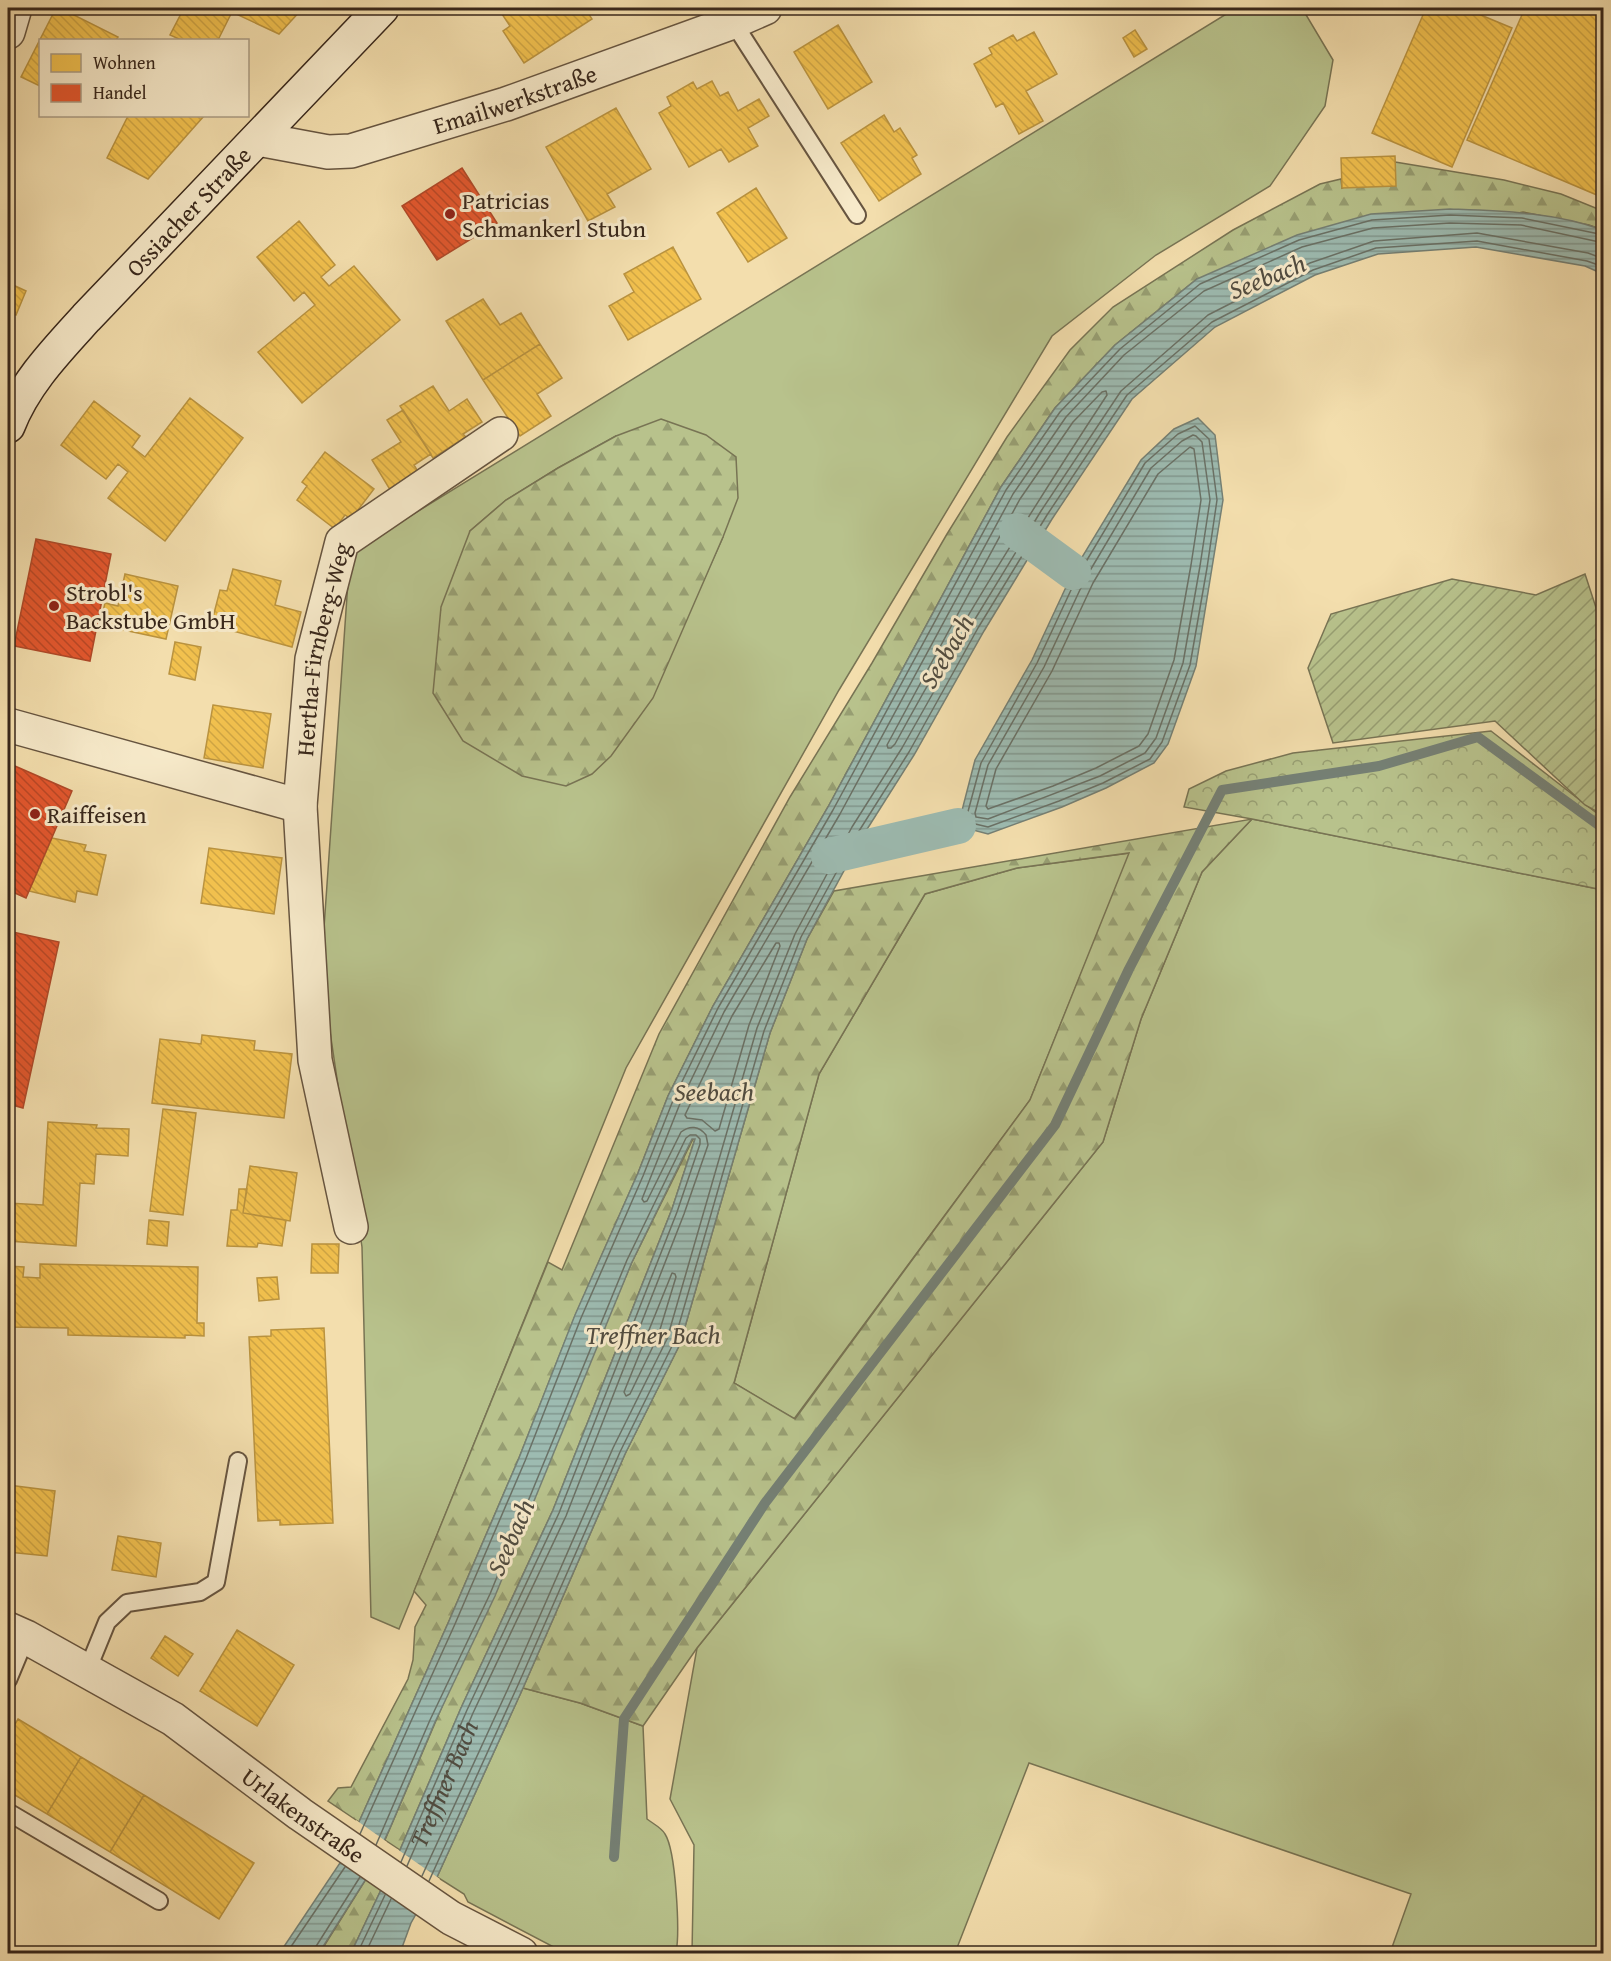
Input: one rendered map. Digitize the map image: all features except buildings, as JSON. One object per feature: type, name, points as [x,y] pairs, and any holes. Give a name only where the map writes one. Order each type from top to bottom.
[{"type":"street","points":[[8,32],[15,8]]},
{"type":"street","name":"Ossiacher Straße","points":[[10,413],[47,360],[78,326],[382,8]]},
{"type":"street","name":"Emailwerkstraße","points":[[258,139],[328,152],[351,151],[506,104],[733,22],[765,8]]},
{"type":"street","name":"Hertha-Firnberg-Weg","points":[[351,1227],[315,1060],[300,806],[312,659],[342,542],[501,434]]},
{"type":"street","points":[[8,725],[300,806]]},
{"type":"street","name":"Urlakenstraße","points":[[17,1633],[173,1719],[309,1820],[451,1918],[521,1953]]},
{"type":"lane","points":[[733,22],[857,215]]},
{"type":"lane","points":[[87,1671],[107,1622],[127,1603],[200,1592],[216,1582],[238,1461]]},
{"type":"lane","name":"Urlakenstraße","points":[[8,1680],[17,1633]]},
{"type":"lane","points":[[8,1812],[159,1901]]},
{"type":"green space","points":[[1236,8],[1302,8],[1333,60],[1325,106],[1270,186],[1156,255],[1052,336],[839,690],[626,1068],[399,1629],[371,1617],[362,1247],[321,971],[350,553]],"holes":[[[616,436],[723,537],[692,606],[470,531],[506,500]]]},
{"type":"green space","points":[[1395,162],[1504,180],[1561,194],[1603,211],[1603,230],[1589,225],[1523,212],[1197,279],[1115,345],[1055,408],[1001,487],[828,807],[713,1006],[668,1096],[638,1173],[575,1316],[519,1458],[359,1822],[328,1801],[338,1788],[351,1787],[408,1679],[413,1660],[415,1627],[426,1605],[414,1591],[548,1262],[562,1270],[659,1034],[790,797],[1007,437],[1070,350],[1113,307],[1233,230],[1320,184],[1341,179],[1342,188]]},
{"type":"green space","points":[[661,419],[706,435],[736,457],[738,498],[723,537],[653,698],[611,756],[592,774],[566,786],[522,776],[463,741],[433,693],[441,607],[470,531],[506,500],[558,468],[616,436]]},
{"type":"green space","points":[[1585,574],[1603,629],[1603,815],[1585,805],[1495,721],[1333,743],[1308,668],[1331,614],[1452,579],[1536,595]]},
{"type":"green space","points":[[1491,731],[1603,818],[1603,890],[1184,807],[1189,789],[1226,771],[1293,753]]},
{"type":"green space","points":[[1252,819],[1603,890],[1603,1953],[1390,1953],[1411,1894],[1029,1763],[955,1953],[692,1953],[694,1845],[670,1799],[697,1648],[1103,1142],[1141,1019],[1202,872]]},
{"type":"green space","points":[[1252,819],[1202,872],[1141,1019],[1103,1142],[697,1648],[643,1726],[580,1703],[523,1688],[625,1454],[680,1344],[770,1033],[807,939],[834,891]],"holes":[[[1129,853],[1030,1100],[795,1419],[734,1383],[819,1074],[925,894],[1017,868]]]},
{"type":"green space","points":[[1130,853],[1030,1100],[794,1419],[734,1383],[819,1074],[925,894],[1017,868]]},
{"type":"green space","points":[[695,1139],[672,1209],[553,1510],[461,1708],[400,1850],[385,1840],[632,1262]]},
{"type":"green space","points":[[523,1688],[580,1703],[643,1726],[647,1819],[665,1834],[672,1857],[677,1911],[676,1953],[565,1953],[468,1902],[464,1894],[437,1877]]},
{"type":"green space","points":[[366,1879],[381,1890],[351,1953],[319,1954]]},
{"type":"water","name":"Seebach","points":[[1450,209],[1547,216],[1603,230],[1603,274],[1585,266],[1476,247],[1378,254],[1315,275],[1215,327],[1132,399],[1052,519],[984,631],[914,755],[864,834],[807,939],[770,1033],[680,1344],[625,1454],[523,1688],[437,1877],[411,1923],[400,1953],[351,1953],[400,1850],[461,1708],[553,1510],[672,1209],[695,1139],[692,1139],[632,1262],[495,1596],[435,1722],[366,1879],[319,1953],[279,1954],[340,1863],[359,1822],[519,1458],[575,1315],[638,1173],[668,1096],[713,1006],[828,807],[1001,487],[1055,408],[1115,345],[1197,279],[1297,235],[1371,214]]},
{"type":"water","points":[[1198,418],[1215,435],[1223,500],[1196,666],[1168,744],[1154,763],[1106,788],[1062,807],[988,834],[958,826],[975,760],[1032,660],[1073,572],[1141,460],[1174,429]]},
{"type":"pier","points":[[356,1820],[387,1842],[369,1881],[338,1861]]},
{"type":"pier","points":[[397,1849],[440,1879],[419,1916],[378,1888]]},
{"type":"waterway","points":[[1017,531],[1073,572]]},
{"type":"waterway","points":[[614,1857],[624,1719],[765,1503],[1055,1125],[1129,969],[1222,790],[1379,766],[1478,737],[1604,829]]},
{"type":"waterway","points":[[829,856],[958,826]]},
{"type":"place","name":"Patricias Schmankerl Stubn","points":[[450,214]]},
{"type":"place","name":"Strobl's Backstube GmbH","points":[[54,606]]},
{"type":"place","name":"Raiffeisen","points":[[35,814]]},
{"type":"water label","name":"Treffner Bach","points":[[653,1334]]},
{"type":"water label","name":"Treffner Bach","points":[[443,1783]]}]
